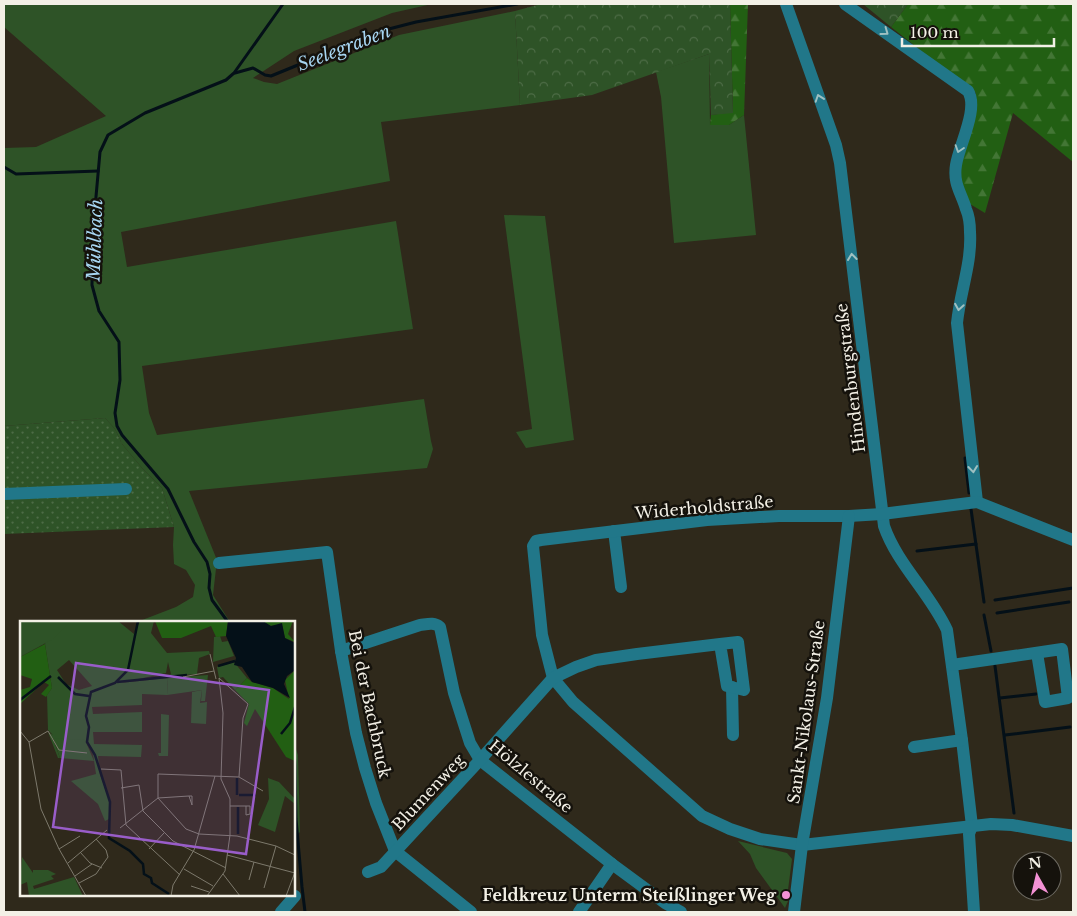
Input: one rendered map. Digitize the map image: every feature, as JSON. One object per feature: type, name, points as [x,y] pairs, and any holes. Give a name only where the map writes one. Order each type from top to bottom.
[{"type":"street","name":"Hindenburgstraße","points":[[786,4],[838,154],[884,526],[892,545],[941,616],[947,630],[972,826],[969,834],[974,912]]},
{"type":"street","points":[[845,4],[968,91],[971,96],[968,123],[957,157],[954,175],[969,217],[968,266],[957,323],[977,502],[1073,540]]},
{"type":"street","points":[[4,494],[126,489]]},
{"type":"street","name":"Widerholdstraße","points":[[553,678],[542,635],[533,546],[536,541],[707,520],[779,516],[882,514],[977,502]]},
{"type":"street","name":"Sankt-Nikolaus-Straße","points":[[794,912],[802,845],[827,698],[849,516]]},
{"type":"street","points":[[614,531],[621,587]]},
{"type":"street","name":"Bei der Bachbruck","points":[[219,563],[327,552],[341,651],[356,733],[376,803],[395,851],[471,912]]},
{"type":"street","name":"Hölzlestraße","points":[[341,651],[420,625],[429,623],[440,627],[454,693],[470,743],[480,760],[612,864],[664,903],[681,912]]},
{"type":"street","name":"Blumenweg","points":[[368,872],[381,867],[553,678],[596,660],[738,642],[744,690],[732,687]]},
{"type":"street","points":[[720,644],[726,686],[732,687],[733,735]]},
{"type":"street","points":[[952,665],[1037,653]]},
{"type":"street","points":[[553,678],[573,702],[702,816],[730,829],[760,839],[802,845],[991,824],[1012,825],[1073,836]]},
{"type":"street","points":[[914,747],[962,740]]},
{"type":"street","points":[[578,912],[612,864]]},
{"type":"street","points":[[280,912],[295,896]]},
{"type":"green space","points":[[4,4],[432,4],[392,13],[294,51],[253,78],[277,84],[399,35],[515,11],[520,105],[381,122],[390,181],[121,232],[127,267],[396,221],[413,329],[142,366],[149,413],[157,435],[424,399],[433,449],[427,468],[189,491],[217,560],[213,595],[229,621],[140,621],[176,607],[193,597],[195,585],[186,570],[174,564],[174,527],[162,488],[122,444],[115,429],[105,418],[4,426],[4,148],[36,147],[106,116],[4,27]]},
{"type":"green space","points":[[541,4],[730,4],[733,113],[711,115],[709,54],[592,95],[520,105],[515,11]]},
{"type":"green space","points":[[730,4],[748,4],[744,115],[729,125],[710,125],[711,115],[733,112]]},
{"type":"green space","points":[[863,4],[908,4],[891,27]]},
{"type":"green space","points":[[908,4],[1073,4],[1073,162],[1013,113],[985,213],[965,201],[955,174],[976,93],[891,27]]},
{"type":"green space","points":[[709,54],[710,125],[729,125],[744,115],[756,235],[674,243],[661,97],[656,72]]},
{"type":"green space","points":[[504,215],[545,216],[574,440],[526,448],[516,432],[532,429]]},
{"type":"green space","points":[[105,418],[115,429],[122,444],[162,488],[174,527],[4,534],[4,426]]},
{"type":"green space","points":[[295,746],[298,755],[300,832],[295,836]]},
{"type":"green space","points":[[738,841],[787,853],[792,859],[788,890],[787,893],[783,893],[783,896],[788,901],[785,908],[756,868],[750,854]]},
{"type":"waterway","name":"Mühlbach","points":[[227,621],[212,600],[207,562],[194,542],[168,489],[122,435],[117,426],[115,413],[120,380],[119,342],[99,311],[92,285],[93,230],[100,152],[108,135],[145,113],[226,80],[234,73],[283,4]]},
{"type":"waterway","name":"Seelegraben","points":[[235,73],[253,68],[265,75],[271,76],[381,31],[416,22],[517,4]]},
{"type":"waterway","points":[[4,167],[16,174],[98,171]]},
{"type":"waterway","points":[[965,458],[969,493]]},
{"type":"waterway","points":[[971,509],[984,602]]},
{"type":"waterway","points":[[917,551],[976,544]]},
{"type":"waterway","points":[[995,600],[1073,588]]},
{"type":"waterway","points":[[997,613],[1069,602]]},
{"type":"waterway","points":[[984,615],[991,651]]},
{"type":"waterway","points":[[995,666],[1014,813]]},
{"type":"waterway","points":[[1000,698],[1036,694]]},
{"type":"waterway","points":[[1005,735],[1070,727]]},
{"type":"waterway","name":"Mühlbach","points":[[295,765],[296,819],[305,912]]},
{"type":"place","name":"Feldkreuz Unterm Steißlinger Weg","points":[[786,895]]}]
